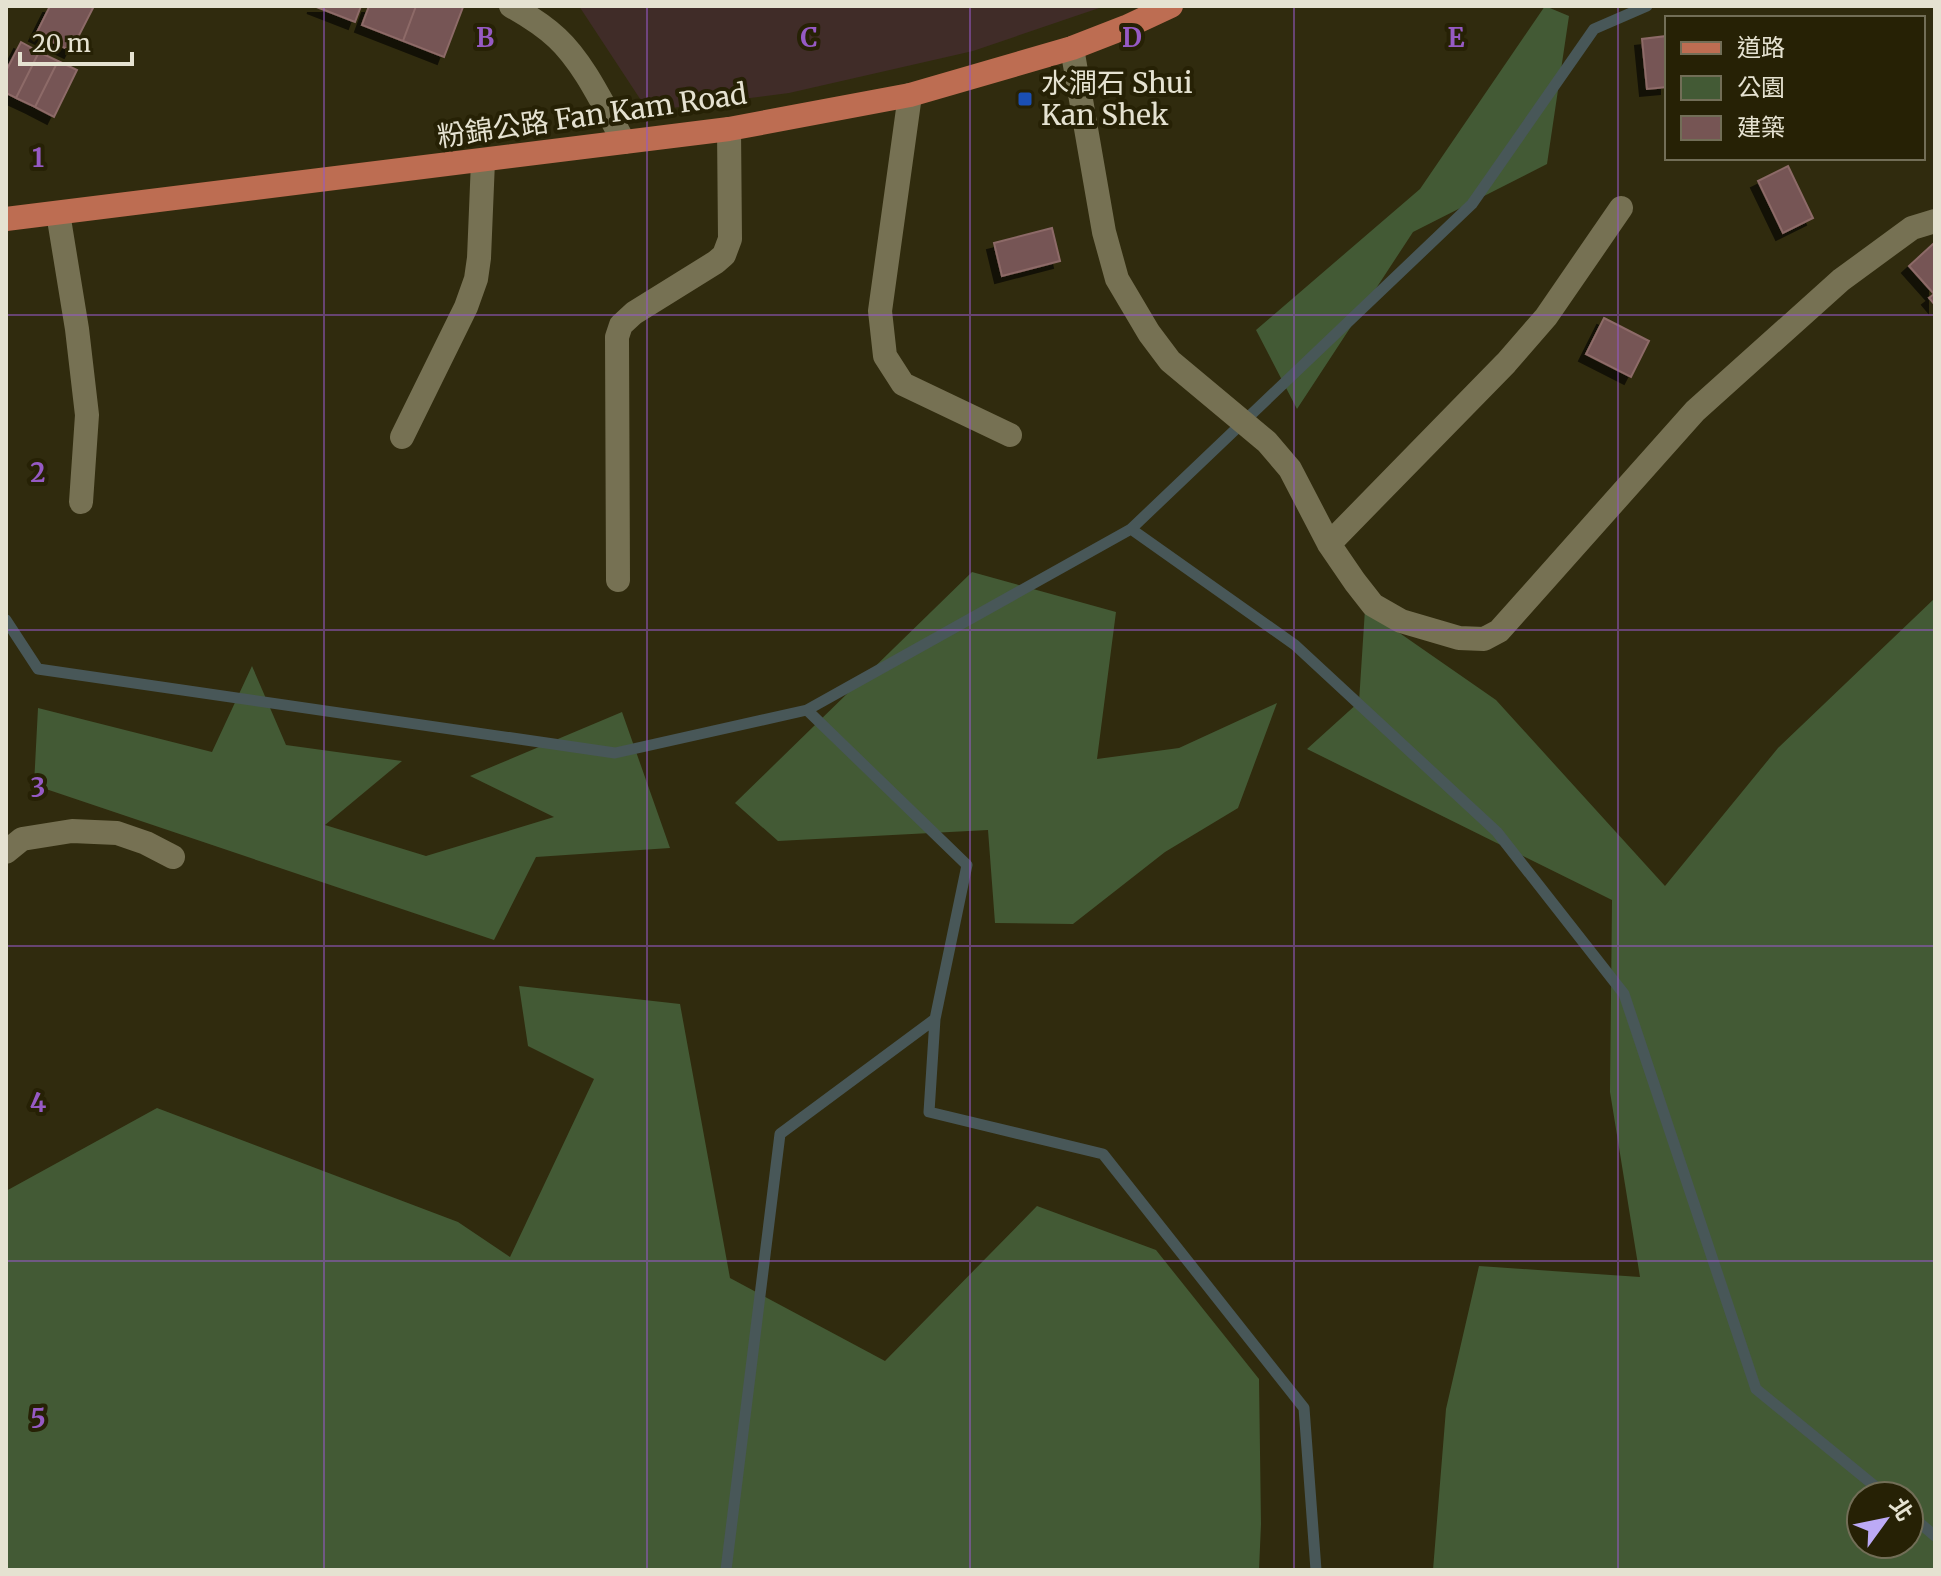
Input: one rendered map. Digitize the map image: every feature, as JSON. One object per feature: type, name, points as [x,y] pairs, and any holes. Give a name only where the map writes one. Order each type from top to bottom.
[{"type":"main road","name":"粉錦公路 Fan Kam Road","points":[[6,219],[729,129],[910,95],[1072,48],[1171,6]]},
{"type":"street","points":[[511,6],[559,39],[581,68],[624,142]]},
{"type":"street","points":[[1072,48],[1104,232],[1117,279],[1149,333],[1170,361],[1267,442],[1290,469],[1329,544],[1373,605],[1401,621],[1459,638],[1484,639],[1499,631],[1695,411],[1841,280],[1912,228],[1935,221]]},
{"type":"street","points":[[910,95],[880,311],[885,356],[903,384],[1010,435]]},
{"type":"street","points":[[618,580],[617,337],[621,325],[634,313],[724,255],[730,239],[729,129]]},
{"type":"street","points":[[402,437],[466,307],[476,279],[483,161]]},
{"type":"street","points":[[1329,544],[1506,363],[1546,317],[1621,208]]},
{"type":"street","points":[[58,213],[87,415],[81,502]]},
{"type":"street","points":[[6,852],[22,839],[72,831],[117,833],[173,857]]},
{"type":"shaded area","points":[[579,6],[1105,6],[973,51],[789,93],[648,111]]},
{"type":"green space","points":[[1545,6],[1569,16],[1547,164],[1413,232],[1297,409],[1256,330],[1420,189]]},
{"type":"green space","points":[[972,572],[1116,612],[1097,759],[1179,748],[1277,703],[1238,808],[1165,852],[1073,924],[995,923],[988,830],[778,841],[735,803]]},
{"type":"green space","points":[[1935,598],[1935,1570],[1433,1570],[1446,1409],[1479,1266],[1640,1277],[1610,1092],[1612,900],[1307,749],[1359,702],[1365,609],[1496,700],[1665,886],[1778,748]]},
{"type":"green space","points":[[252,666],[286,745],[402,761],[325,825],[426,856],[554,817],[470,776],[622,712],[670,848],[536,857],[494,940],[34,785],[38,708],[212,752]]},
{"type":"green space","points":[[519,986],[680,1004],[730,1278],[885,1361],[1037,1206],[1156,1250],[1259,1379],[1259,1570],[6,1570],[6,1191],[157,1108],[458,1222],[510,1257],[594,1079],[528,1046]]},
{"type":"building","points":[[50,6],[94,6],[71,51],[36,34]]},
{"type":"building","points":[[314,6],[361,6],[355,22]]},
{"type":"building","points":[[369,6],[416,6],[403,41],[362,25]]},
{"type":"building","points":[[416,6],[463,7],[444,57],[403,41]]},
{"type":"building","points":[[1665,36],[1665,87],[1647,89],[1642,39]]},
{"type":"building","points":[[21,42],[39,52],[16,98],[6,93],[6,71]]},
{"type":"building","points":[[39,52],[58,61],[35,107],[16,98]]},
{"type":"building","points":[[58,61],[77,70],[54,117],[35,107]]},
{"type":"building","points":[[1788,166],[1813,218],[1783,233],[1758,181]]},
{"type":"building","points":[[1052,228],[1060,261],[1002,276],[994,243]]},
{"type":"building","points":[[1933,244],[1935,305],[1929,298],[1934,294],[1909,266]]},
{"type":"building","points":[[1604,318],[1649,341],[1631,377],[1586,354]]},
{"type":"waterway","points":[[1131,529],[1472,204],[1594,29],[1647,6]]},
{"type":"waterway","points":[[807,710],[1131,529],[1295,645],[1497,832],[1624,994],[1756,1389],[1867,1480]]},
{"type":"waterway","points":[[6,620],[38,669],[615,753],[807,710],[967,865],[935,1019],[929,1112],[1103,1154],[1304,1408],[1316,1570]]},
{"type":"waterway","points":[[726,1570],[780,1134],[935,1019]]},
{"type":"waterway","points":[[1925,1528],[1935,1536]]},
{"type":"place","name":"水澗石 Shui Kan Shek","points":[[1025,99]]}]
